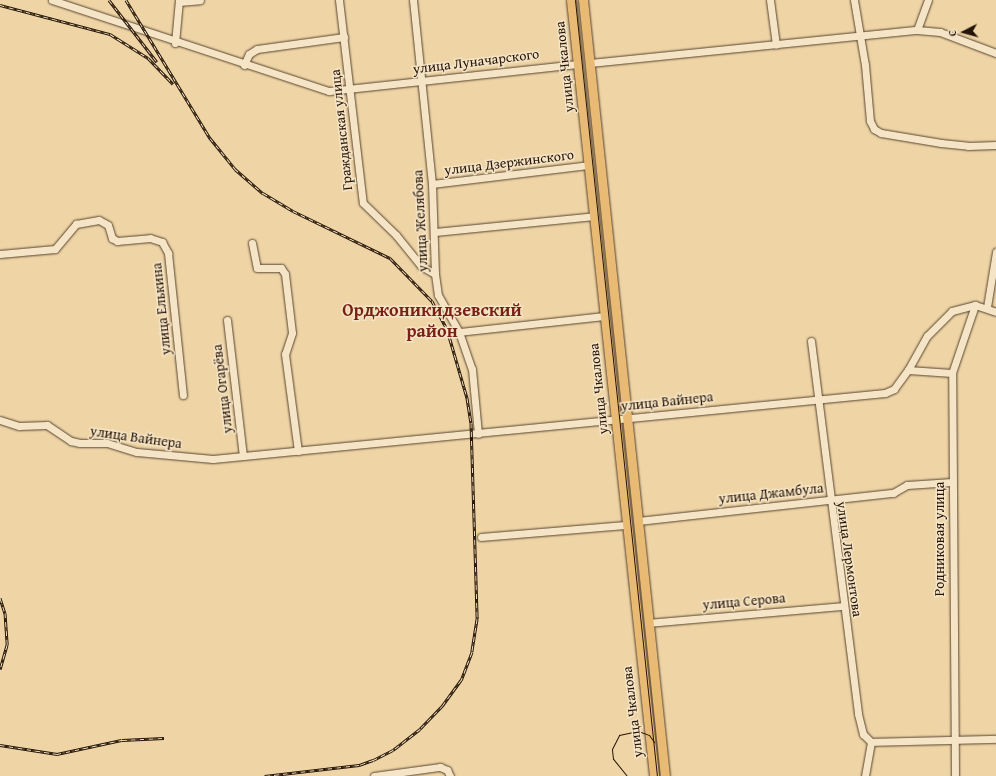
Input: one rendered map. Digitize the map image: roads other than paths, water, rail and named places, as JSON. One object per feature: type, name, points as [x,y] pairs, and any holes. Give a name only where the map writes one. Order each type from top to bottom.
[{"type":"main road","name":"улица Чкалова","points":[[571,0],[605,316],[625,525],[654,776]]},
{"type":"main road","name":"улица Чкалова","points":[[583,0],[665,776]]},
{"type":"main road","name":"улица Луначарского","points":[[578,64],[590,63]]},
{"type":"street","name":"улица Луначарского","points":[[52,0],[313,88],[329,91],[350,90],[578,64]]},
{"type":"street","points":[[176,42],[179,1],[200,0]]},
{"type":"street","name":"Гражданская улица","points":[[339,0],[363,203],[367,210],[396,235],[421,266],[435,274]]},
{"type":"street","name":"улица Желябова","points":[[413,0],[432,184],[435,232],[435,274],[438,296],[459,332],[472,369],[478,434]]},
{"type":"street","points":[[770,0],[776,45]]},
{"type":"street","points":[[854,0],[870,121],[874,129],[881,133],[941,143],[968,146],[996,145]]},
{"type":"street","points":[[917,30],[928,0]]},
{"type":"street","name":"улица Луначарского","points":[[590,63],[917,30],[940,32],[996,53]]},
{"type":"street","points":[[244,65],[249,54],[257,49],[344,37]]},
{"type":"street","name":"улица Дзержинского","points":[[432,184],[588,165]]},
{"type":"street","points":[[435,232],[594,216]]},
{"type":"street","name":"улица Елькина","points":[[0,254],[56,248],[76,224],[83,221],[105,222],[112,238],[117,241],[150,238],[162,242],[168,253],[183,395]]},
{"type":"street","points":[[252,243],[257,268],[281,268],[285,274],[292,332],[285,354],[298,451]]},
{"type":"street","points":[[987,307],[994,291],[994,266],[996,252]]},
{"type":"street","name":"улица Вайнера","points":[[0,420],[19,426],[47,425],[72,441],[107,443],[137,452],[213,459],[478,434],[818,398],[890,392],[908,370],[926,336],[952,311],[975,305],[987,307],[996,312]]},
{"type":"street","name":"Родниковая улица","points":[[955,776],[952,373],[975,305]]},
{"type":"street","points":[[459,332],[605,316]]},
{"type":"street","name":"улица Огарёва","points":[[227,320],[243,456]]},
{"type":"street","name":"улица Лермонтова","points":[[811,341],[829,500],[858,714],[863,734],[871,742]]},
{"type":"street","points":[[908,370],[952,373]]},
{"type":"street","name":"улица Джамбула","points":[[638,521],[893,493],[907,485],[952,482]]},
{"type":"street","points":[[481,537],[625,525]]},
{"type":"street","name":"улица Серова","points":[[648,623],[843,606]]},
{"type":"street","points":[[865,776],[871,742],[996,739]]},
{"type":"street","points":[[374,776],[440,767],[447,770],[452,776]]},
{"type":"tram line","points":[[575,0],[657,776]]},
{"type":"tram line","points":[[627,776],[613,759],[612,749],[619,735],[638,731],[649,735],[654,742]]},
{"type":"railway","points":[[109,0],[157,62]]},
{"type":"railway","points":[[126,0],[210,138],[235,169],[263,193],[293,211],[390,258],[432,301],[447,329],[467,398],[471,423],[477,619],[472,652],[461,680],[443,705],[420,729],[393,750],[373,760],[359,765],[265,776]]},
{"type":"railway","points":[[0,5],[110,34],[148,58],[173,84]]},
{"type":"railway","points":[[0,598],[5,613],[7,645],[0,669]]},
{"type":"railway","points":[[0,745],[57,754],[122,740],[164,738]]},
{"type":"district","name":"Орджоникидзевский район","points":[[432,321]]}]
